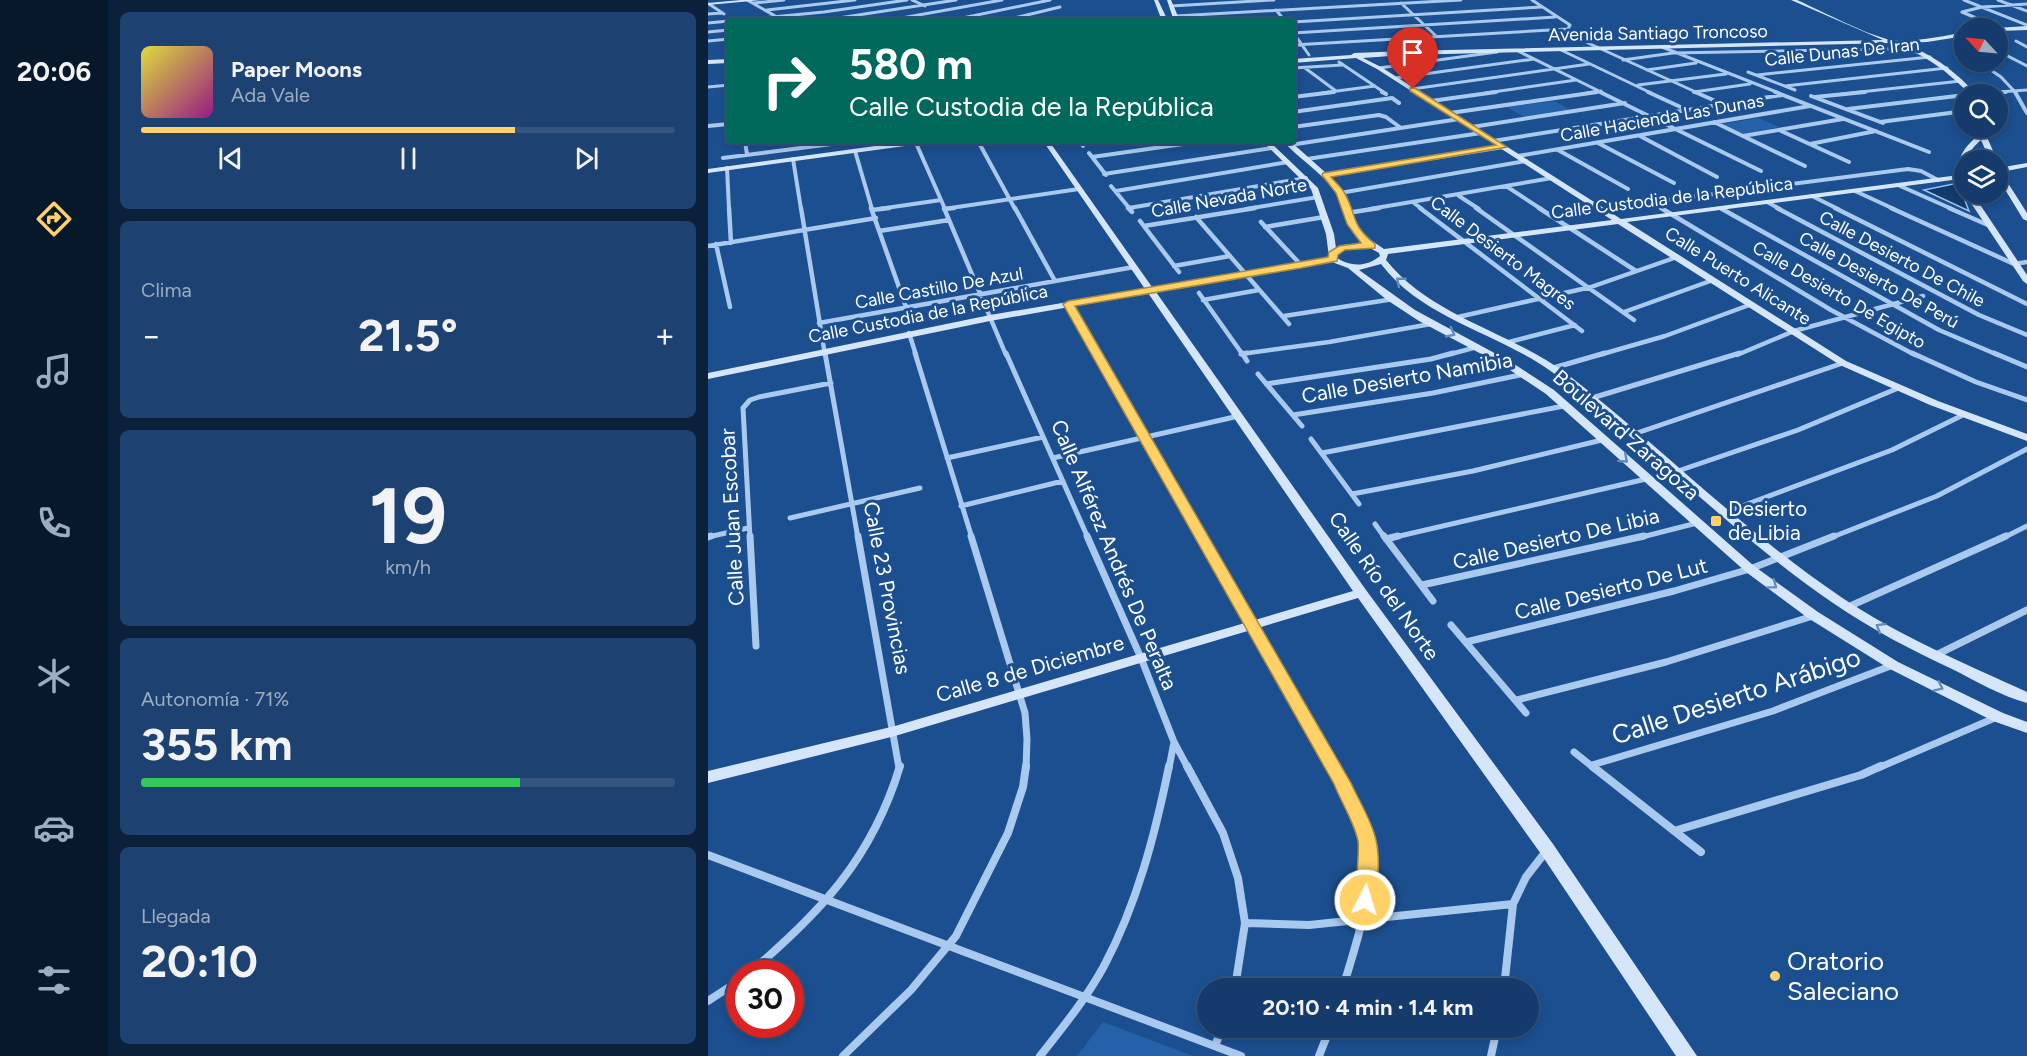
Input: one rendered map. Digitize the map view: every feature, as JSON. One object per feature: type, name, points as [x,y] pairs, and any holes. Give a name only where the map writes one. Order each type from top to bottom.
[{"type":"street","points":[[709,4],[760,0]]},
{"type":"street","points":[[750,1],[784,0]]},
{"type":"street","points":[[767,10],[855,0]]},
{"type":"street","points":[[765,18],[907,0]]},
{"type":"street","points":[[912,0],[955,18]]},
{"type":"street","points":[[840,18],[956,0]]},
{"type":"street","points":[[904,18],[1002,0]]},
{"type":"street","points":[[969,18],[1050,0]]},
{"type":"street","points":[[1156,0],[1164,18]]},
{"type":"street","points":[[1176,18],[1170,3],[1271,0],[1283,18]]},
{"type":"street","points":[[1398,0],[1436,35]]},
{"type":"street","points":[[1187,18],[1277,10],[1461,0]]},
{"type":"street","points":[[1527,0],[1547,10]]},
{"type":"street","points":[[1532,0],[1570,25],[1568,28]]},
{"type":"street","points":[[1793,0],[1859,30],[1919,51],[1947,68],[1964,84]]},
{"type":"street","points":[[1964,0],[2027,26]]},
{"type":"street","points":[[1998,0],[2027,11]]},
{"type":"street","points":[[750,1],[777,17]]},
{"type":"street","points":[[1014,18],[1060,7],[1045,1]]},
{"type":"street","points":[[708,14],[723,13],[709,4]]},
{"type":"street","points":[[1975,18],[1962,12],[1982,7],[2027,4]]},
{"type":"street","points":[[1296,22],[1542,7]]},
{"type":"street","points":[[1296,32],[1555,17]]},
{"type":"street","points":[[708,23],[726,21]]},
{"type":"street","points":[[2008,28],[2027,26]]},
{"type":"street","points":[[1296,45],[1568,28],[1600,49],[1721,104]]},
{"type":"street","points":[[708,32],[726,30]]},
{"type":"street","name":"Avenida Santiago Troncoso","points":[[1296,61],[1353,55],[1891,42],[1954,35]]},
{"type":"street","points":[[1296,36],[1309,55]]},
{"type":"street","points":[[708,41],[726,39]]},
{"type":"street","points":[[2027,40],[2016,40],[2027,47]]},
{"type":"street","points":[[1662,47],[1929,152]]},
{"type":"street","points":[[1623,60],[1674,53],[1890,49]]},
{"type":"street","points":[[1561,50],[1687,110]]},
{"type":"street","points":[[1378,68],[1502,51]]},
{"type":"street","points":[[1518,51],[1761,171]]},
{"type":"street","name":"Avenida Santiago Troncoso","points":[[1296,56],[1344,53],[1353,55]]},
{"type":"street","points":[[2008,54],[2027,66]]},
{"type":"street","name":"Calle Puerto Alicante","points":[[1353,55],[1413,89],[1844,363],[1896,389],[1961,416],[2027,438]]},
{"type":"street","points":[[708,56],[726,56]]},
{"type":"street","name":"Calle Dunas De Iran","points":[[1757,75],[1930,57]]},
{"type":"street","points":[[1395,78],[1535,59]]},
{"type":"street","points":[[708,62],[726,62]]},
{"type":"street","points":[[1646,70],[1698,63]]},
{"type":"street","points":[[1296,68],[1341,64],[1386,94]]},
{"type":"street","points":[[1413,89],[1589,64]]},
{"type":"street","points":[[1305,68],[1336,91]]},
{"type":"street","name":"Calle Dunas De Iran","points":[[1785,86],[1947,68]]},
{"type":"street","name":"Calle Dunas De Iran","points":[[1748,72],[1795,90]]},
{"type":"street","points":[[1995,72],[2016,90],[2027,112]]},
{"type":"street","points":[[1636,85],[1726,74]]},
{"type":"street","points":[[1431,101],[1578,80]]},
{"type":"street","points":[[1887,124],[1813,96],[1961,81]]},
{"type":"street","points":[[1694,92],[1753,84]]},
{"type":"street","points":[[708,87],[726,85]]},
{"type":"street","points":[[1296,97],[1375,86]]},
{"type":"street","points":[[2008,91],[2027,90]]},
{"type":"street","points":[[1450,113],[1601,91]]},
{"type":"street","points":[[1493,141],[1782,95]]},
{"type":"street","points":[[1848,109],[1954,96]]},
{"type":"street","points":[[1296,112],[1392,98],[1399,103]]},
{"type":"street","points":[[1472,127],[1625,103]]},
{"type":"street","name":"Calle Hacienda Las Dunas","points":[[1518,156],[1810,106]]},
{"type":"street","points":[[1880,122],[1954,112]]},
{"type":"street","points":[[1296,127],[1379,115],[1386,117],[1401,128]]},
{"type":"street","points":[[1296,142],[1459,119]]},
{"type":"street","points":[[1743,136],[1844,119]]},
{"type":"street","points":[[1714,122],[1805,166]]},
{"type":"street","points":[[708,126],[726,124]]},
{"type":"street","points":[[1779,130],[1849,162]]},
{"type":"street","points":[[1809,144],[1876,131]]},
{"type":"street","points":[[1307,159],[1481,133]]},
{"type":"street","points":[[1640,136],[1717,177]]},
{"type":"street","points":[[1967,150],[1979,138]]},
{"type":"street","points":[[1598,143],[1674,183]]},
{"type":"street","points":[[745,144],[747,155]]},
{"type":"street","points":[[723,158],[824,144]]},
{"type":"street","points":[[708,171],[908,144]]},
{"type":"street","name":"Calle Alférez Andrés De Peralta","points":[[916,144],[982,294],[990,318],[1141,658],[1174,742],[1223,833],[1238,878],[1245,923],[1237,978]]},
{"type":"street","points":[[980,144],[1055,280]]},
{"type":"street","name":"Calle Río del Norte","points":[[1048,144],[1361,593],[1547,849],[1683,1054]]},
{"type":"street","points":[[1180,144],[1091,155],[1106,175],[1272,148]]},
{"type":"street","points":[[1268,144],[1306,178],[1318,197],[1333,245],[1333,257]]},
{"type":"street","points":[[1289,144],[1326,175],[1340,193],[1359,236],[1372,246]]},
{"type":"street","points":[[1326,175],[1503,147]]},
{"type":"street","points":[[1558,150],[1628,189]]},
{"type":"street","points":[[855,151],[872,210],[906,307]]},
{"type":"street","name":"Calle 23 Provincias","points":[[764,960],[808,921],[828,899],[871,841],[886,812],[900,765],[819,323],[793,159]]},
{"type":"street","points":[[1116,191],[1288,162]]},
{"type":"street","points":[[1340,193],[1526,162]]},
{"type":"street","points":[[2008,169],[2027,165]]},
{"type":"street","points":[[727,168],[731,243]]},
{"type":"street","points":[[1652,202],[1912,169],[1938,180]]},
{"type":"street","points":[[1111,186],[1131,210],[1306,178]]},
{"type":"street","points":[[1347,213],[1459,196],[1552,178]]},
{"type":"street","name":"Calle Custodia de la República","points":[[1350,266],[1373,265],[1383,256],[1465,242],[1954,179]]},
{"type":"street","points":[[1898,185],[1988,225]]},
{"type":"street","points":[[1505,186],[1636,271]]},
{"type":"street","points":[[2008,188],[2027,219]]},
{"type":"street","points":[[944,209],[1080,189]]},
{"type":"street","points":[[1855,191],[2014,264],[2027,262]]},
{"type":"street","points":[[1459,196],[1518,235],[1634,320]]},
{"type":"street","points":[[1812,196],[2027,304]]},
{"type":"street","name":"Calle Nevada Norte","points":[[1144,226],[1318,197]]},
{"type":"street","name":"Calle Desierto De Egipto","points":[[1645,198],[1888,342],[1952,373],[2027,400]]},
{"type":"street","points":[[872,210],[941,200]]},
{"type":"street","name":"Calle Desierto De Chile","points":[[1767,202],[1979,315],[2027,335]]},
{"type":"street","name":"Calle Desierto Magres","points":[[1414,203],[1582,331]]},
{"type":"street","points":[[1975,204],[2027,281]]},
{"type":"street","name":"Calle Desierto De Perú","points":[[1722,209],[1957,339],[2027,367]]},
{"type":"street","points":[[1196,217],[1289,324]]},
{"type":"street","points":[[1265,227],[1324,217]]},
{"type":"street","points":[[708,246],[876,218]]},
{"type":"street","points":[[879,231],[949,220]]},
{"type":"street","name":"Calle Nevada Norte","points":[[1140,221],[1179,272]]},
{"type":"street","points":[[1261,222],[1301,265]]},
{"type":"street","points":[[716,244],[730,307]]},
{"type":"street","name":"Calle Custodia de la República","points":[[708,376],[909,333],[1301,265],[1333,257],[1337,250],[1349,246],[1372,246]]},
{"type":"street","name":"Boulevard Zaragoza","points":[[1372,246],[1383,256],[1390,272],[1416,293],[1553,368],[1592,398],[1781,558],[1847,607],[1888,632],[2027,698]]},
{"type":"street","points":[[1174,266],[1230,256]]},
{"type":"street","name":"Boulevard Zaragoza","points":[[1333,257],[1350,266],[1431,324],[1526,374],[1750,569],[1813,615],[1893,665],[1998,717],[2027,728]]},
{"type":"street","points":[[1458,317],[1591,287],[1677,257]]},
{"type":"street","name":"Calle Castillo De Azul","points":[[819,323],[1134,267]]},
{"type":"street","points":[[1624,312],[1713,280]]},
{"type":"street","points":[[1203,300],[1259,290]]},
{"type":"street","points":[[1199,293],[1247,361]]},
{"type":"street","points":[[1592,398],[1736,355],[1794,331],[1890,303],[1923,296]]},
{"type":"street","points":[[1284,316],[1394,299]]},
{"type":"street","points":[[1068,304],[1342,783],[1367,840],[1368,880],[1362,920],[1346,978]]},
{"type":"street","points":[[1553,368],[1665,336],[1752,304]]},
{"type":"street","points":[[1241,354],[1329,342],[1431,324]]},
{"type":"street","name":"Calle Desierto Magres","points":[[1509,342],[1575,325]]},
{"type":"street","points":[[843,1056],[886,1018],[950,945],[1004,847],[1023,791],[1028,762],[1029,736],[1025,713],[909,333]]},
{"type":"street","name":"Calle Desierto Namibia","points":[[1266,384],[1431,358],[1478,347]]},
{"type":"street","points":[[1634,434],[1844,363]]},
{"type":"street","name":"Calle Desierto Namibia","points":[[1258,374],[1302,426]]},
{"type":"street","name":"Calle Desierto Namibia","points":[[1293,415],[1433,393],[1526,374]]},
{"type":"street","name":"Calle Juan Escobar","points":[[756,646],[743,408],[746,403],[759,397],[831,383]]},
{"type":"street","points":[[1678,471],[1798,430],[1896,389]]},
{"type":"street","points":[[1322,453],[1564,406]]},
{"type":"street","points":[[1053,458],[1239,416]]},
{"type":"street","points":[[1726,512],[1882,454],[1961,416]]},
{"type":"street","points":[[947,458],[1043,437]]},
{"type":"street","points":[[1311,439],[1359,504]]},
{"type":"street","points":[[1352,494],[1473,471],[1602,440]]},
{"type":"street","name":"Calle Desierto De Lut","points":[[1467,642],[1674,591],[1750,569],[1937,496],[2027,449]]},
{"type":"street","name":"Calle Desierto De Libia","points":[[1386,539],[1647,479]]},
{"type":"street","points":[[962,506],[1063,481]]},
{"type":"street","points":[[790,519],[920,488]]},
{"type":"street","name":"Calle Desierto De Libia","points":[[1422,585],[1594,549],[1696,523]]},
{"type":"street","points":[[1375,524],[1433,601]]},
{"type":"street","points":[[1847,607],[1954,561],[2027,526]]},
{"type":"street","points":[[708,537],[748,528]]},
{"type":"street","name":"Calle 8 de Diciembre","points":[[708,777],[895,731],[1361,593]]},
{"type":"street","points":[[1934,655],[2027,610]]},
{"type":"street","points":[[1517,700],[1634,672],[1734,643],[1813,615]]},
{"type":"street","points":[[1451,625],[1526,713]]},
{"type":"street","name":"Calle Desierto Arábigo","points":[[1592,765],[1773,711],[1893,665]]},
{"type":"street","points":[[1674,831],[1861,775],[1998,717]]},
{"type":"street","points":[[1040,1056],[1086,997],[1137,894],[1161,804],[1174,742]]},
{"type":"street","name":"Calle Desierto Arábigo","points":[[1574,752],[1701,852]]},
{"type":"street","points":[[1505,978],[1513,904],[1526,877],[1547,849]]},
{"type":"street","points":[[708,855],[1241,1056]]},
{"type":"street","points":[[1245,923],[1309,925],[1513,904]]},
{"type":"street","points":[[708,1001],[726,989]]},
{"type":"street","points":[[1215,1046],[1218,1038]]},
{"type":"street","points":[[1319,1056],[1326,1038]]},
{"type":"street","points":[[1491,1056],[1495,1038]]},
{"type":"shaded area","points":[[1554,101],[1571,110],[1524,117],[1507,107]]},
{"type":"shaded area","points":[[1758,118],[1780,127],[1744,134],[1723,124]]},
{"type":"shaded area","points":[[1954,184],[1954,204],[1924,190]]},
{"type":"shaded area","points":[[1954,204],[1966,204],[1969,211]]},
{"type":"shaded area","points":[[1103,1022],[1193,1056],[1077,1056]]},
{"type":"place","name":"Desierto de Libia","points":[[1716,521]]},
{"type":"place","name":"Oratorio Saleciano","points":[[1775,976]]},
{"type":"route","points":[[1365,900],[1368,880],[1367,840],[1342,783],[1068,304],[1333,259],[1333,254],[1342,248],[1357,245],[1372,246],[1359,236],[1351,224],[1340,193],[1326,175],[1503,147],[1413,89]]}]
